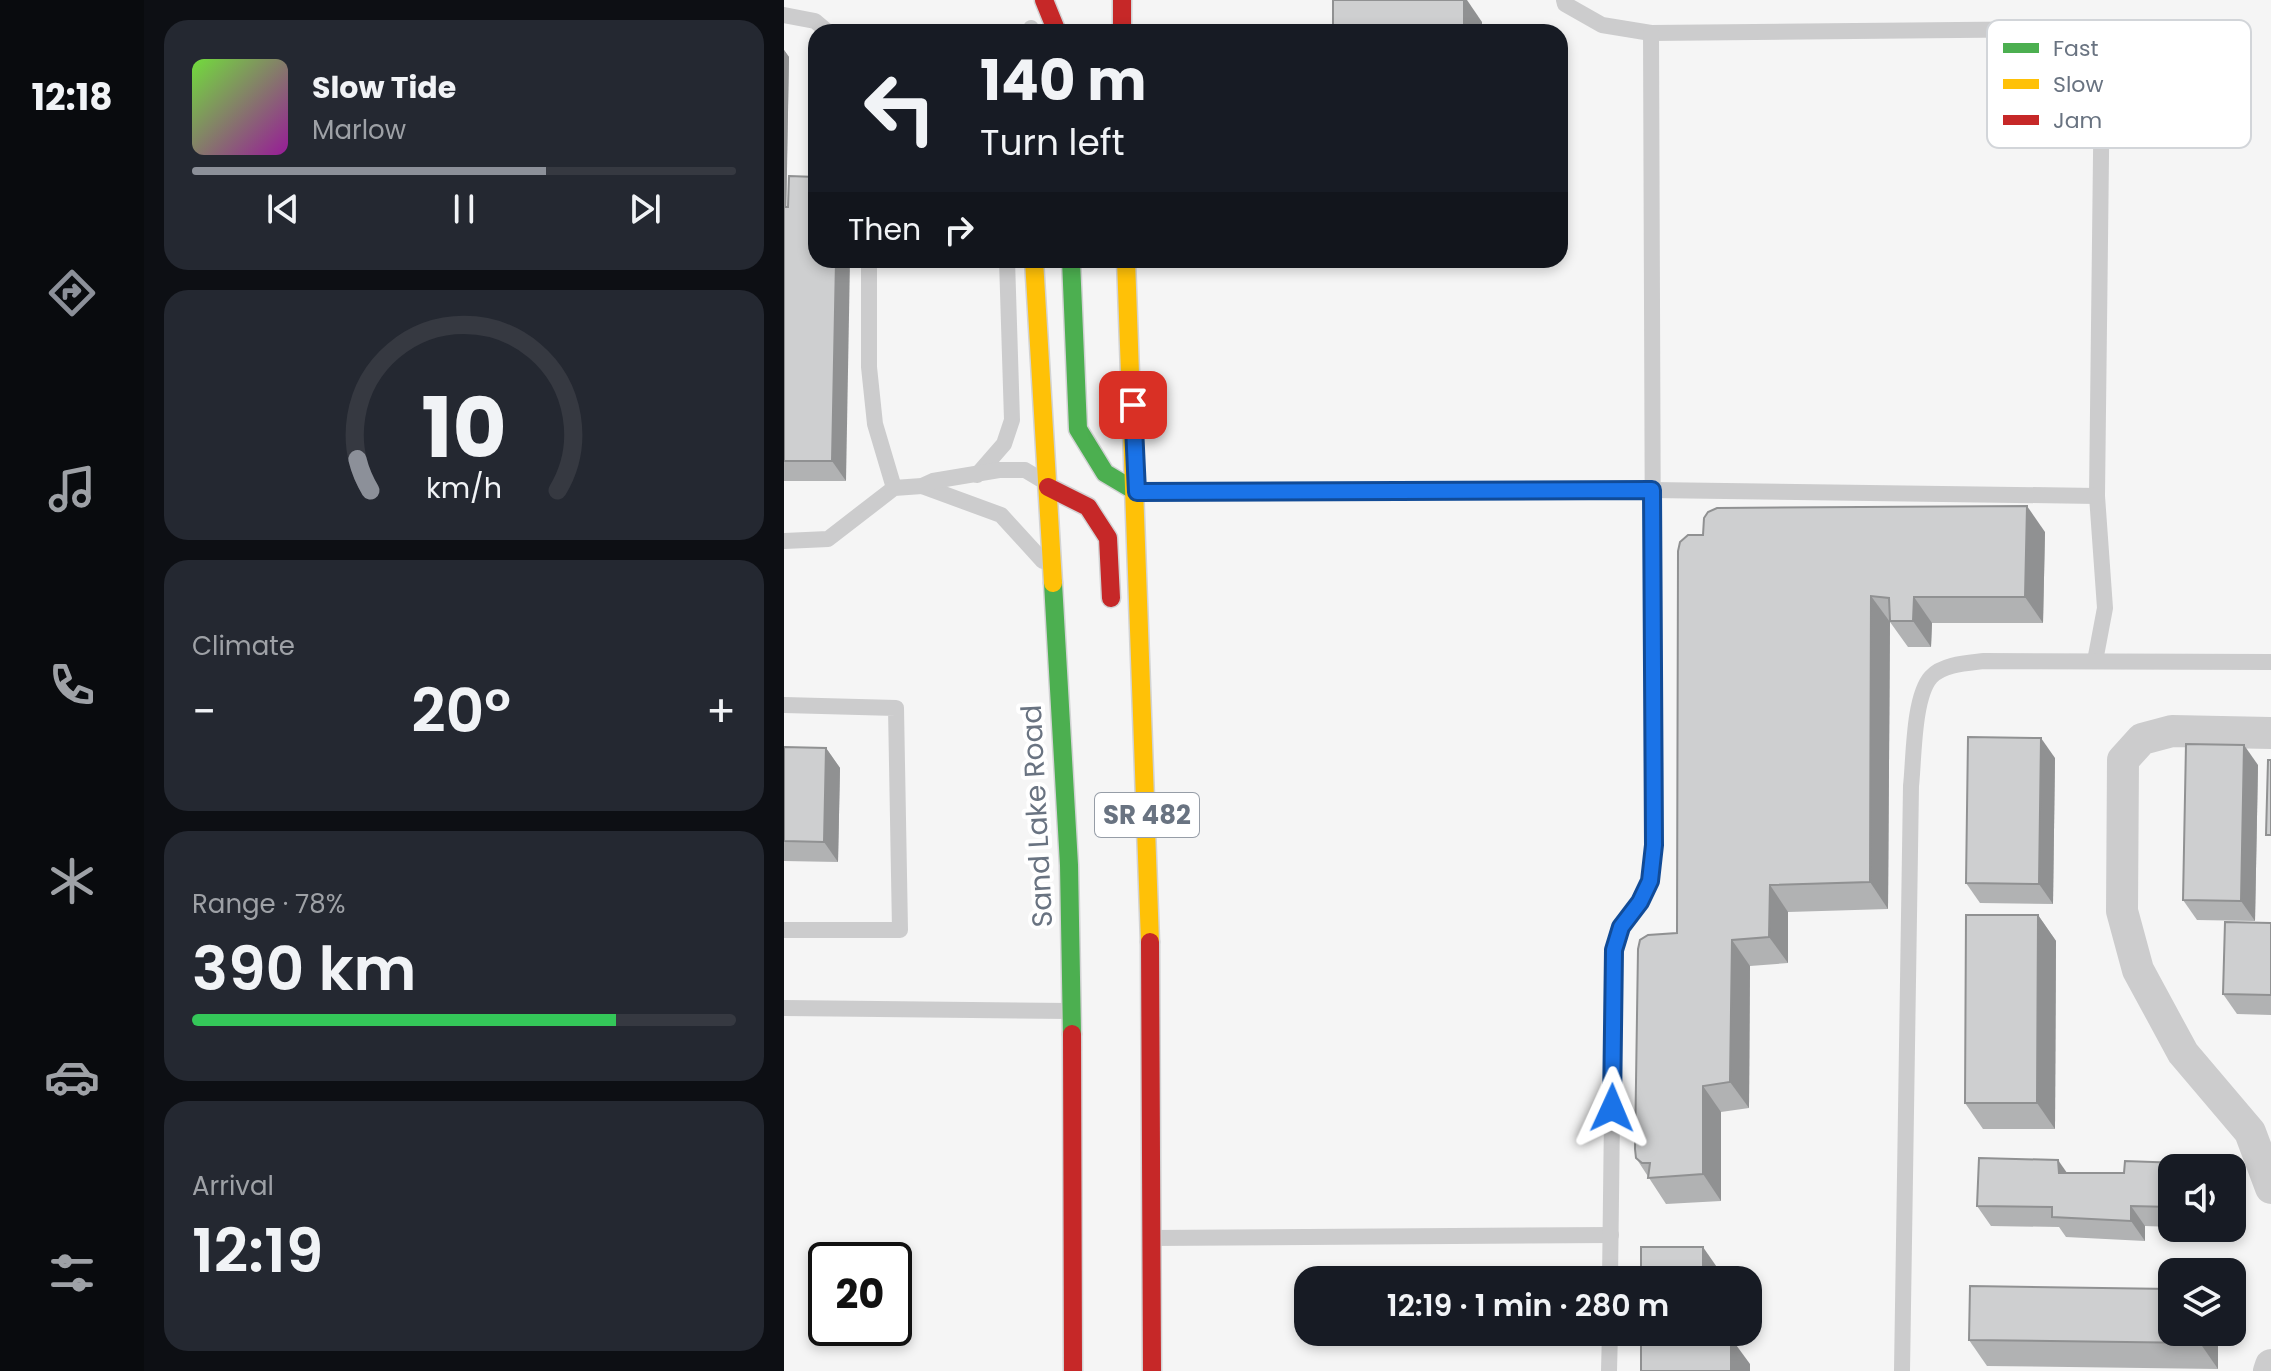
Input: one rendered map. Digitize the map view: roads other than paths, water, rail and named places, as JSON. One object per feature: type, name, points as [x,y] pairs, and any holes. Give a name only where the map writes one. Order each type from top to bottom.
[{"type":"main road","points":[[1030,0],[1030,24]]},
{"type":"main road","points":[[1044,0],[1054,24]]},
{"type":"main road","points":[[1122,0],[1122,24]]},
{"type":"main road","name":"Sand Lake Road","points":[[1034,268],[1069,865],[1074,1146],[1073,1371]]},
{"type":"main road","points":[[1071,268],[1078,429],[1105,473],[1137,492]]},
{"type":"main road","name":"SR 482","points":[[1126,268],[1150,908],[1152,1371]]},
{"type":"main road","points":[[1048,487],[1088,507],[1108,538],[1112,614]]},
{"type":"main road","points":[[1126,827],[1150,908]]},
{"type":"street","points":[[2271,733],[2172,731],[2142,739],[2123,760],[2122,911],[2138,970],[2145,984],[2183,1053],[2250,1132],[2271,1188]]},
{"type":"street","points":[[2269,1371],[2271,1365]]},
{"type":"lane","points":[[1564,0],[1565,4],[1602,25],[1651,33],[1987,30]]},
{"type":"lane","points":[[784,15],[819,24]]},
{"type":"lane","points":[[1610,1266],[1614,950],[1621,927],[1640,902],[1650,881],[1654,845],[1651,33]]},
{"type":"lane","points":[[2095,661],[2105,608],[2097,496],[2101,148]]},
{"type":"lane","points":[[869,268],[869,367],[875,424],[894,488]]},
{"type":"lane","points":[[977,475],[1004,444],[1012,420],[1007,268]]},
{"type":"lane","points":[[784,541],[828,539],[894,488],[922,486],[933,481],[999,470],[1025,470],[1048,487]]},
{"type":"lane","points":[[922,486],[1001,515],[1053,571]]},
{"type":"lane","points":[[1137,492],[1652,490],[2097,496]]},
{"type":"lane","points":[[1902,1371],[1911,786],[1921,699],[1932,676],[1954,666],[1984,661],[2271,662]]},
{"type":"lane","points":[[784,705],[896,708],[900,930],[784,930]]},
{"type":"lane","points":[[784,1008],[1071,1011]]},
{"type":"lane","points":[[1152,1238],[1611,1235]]},
{"type":"lane","points":[[1609,1371],[1610,1346]]}]
